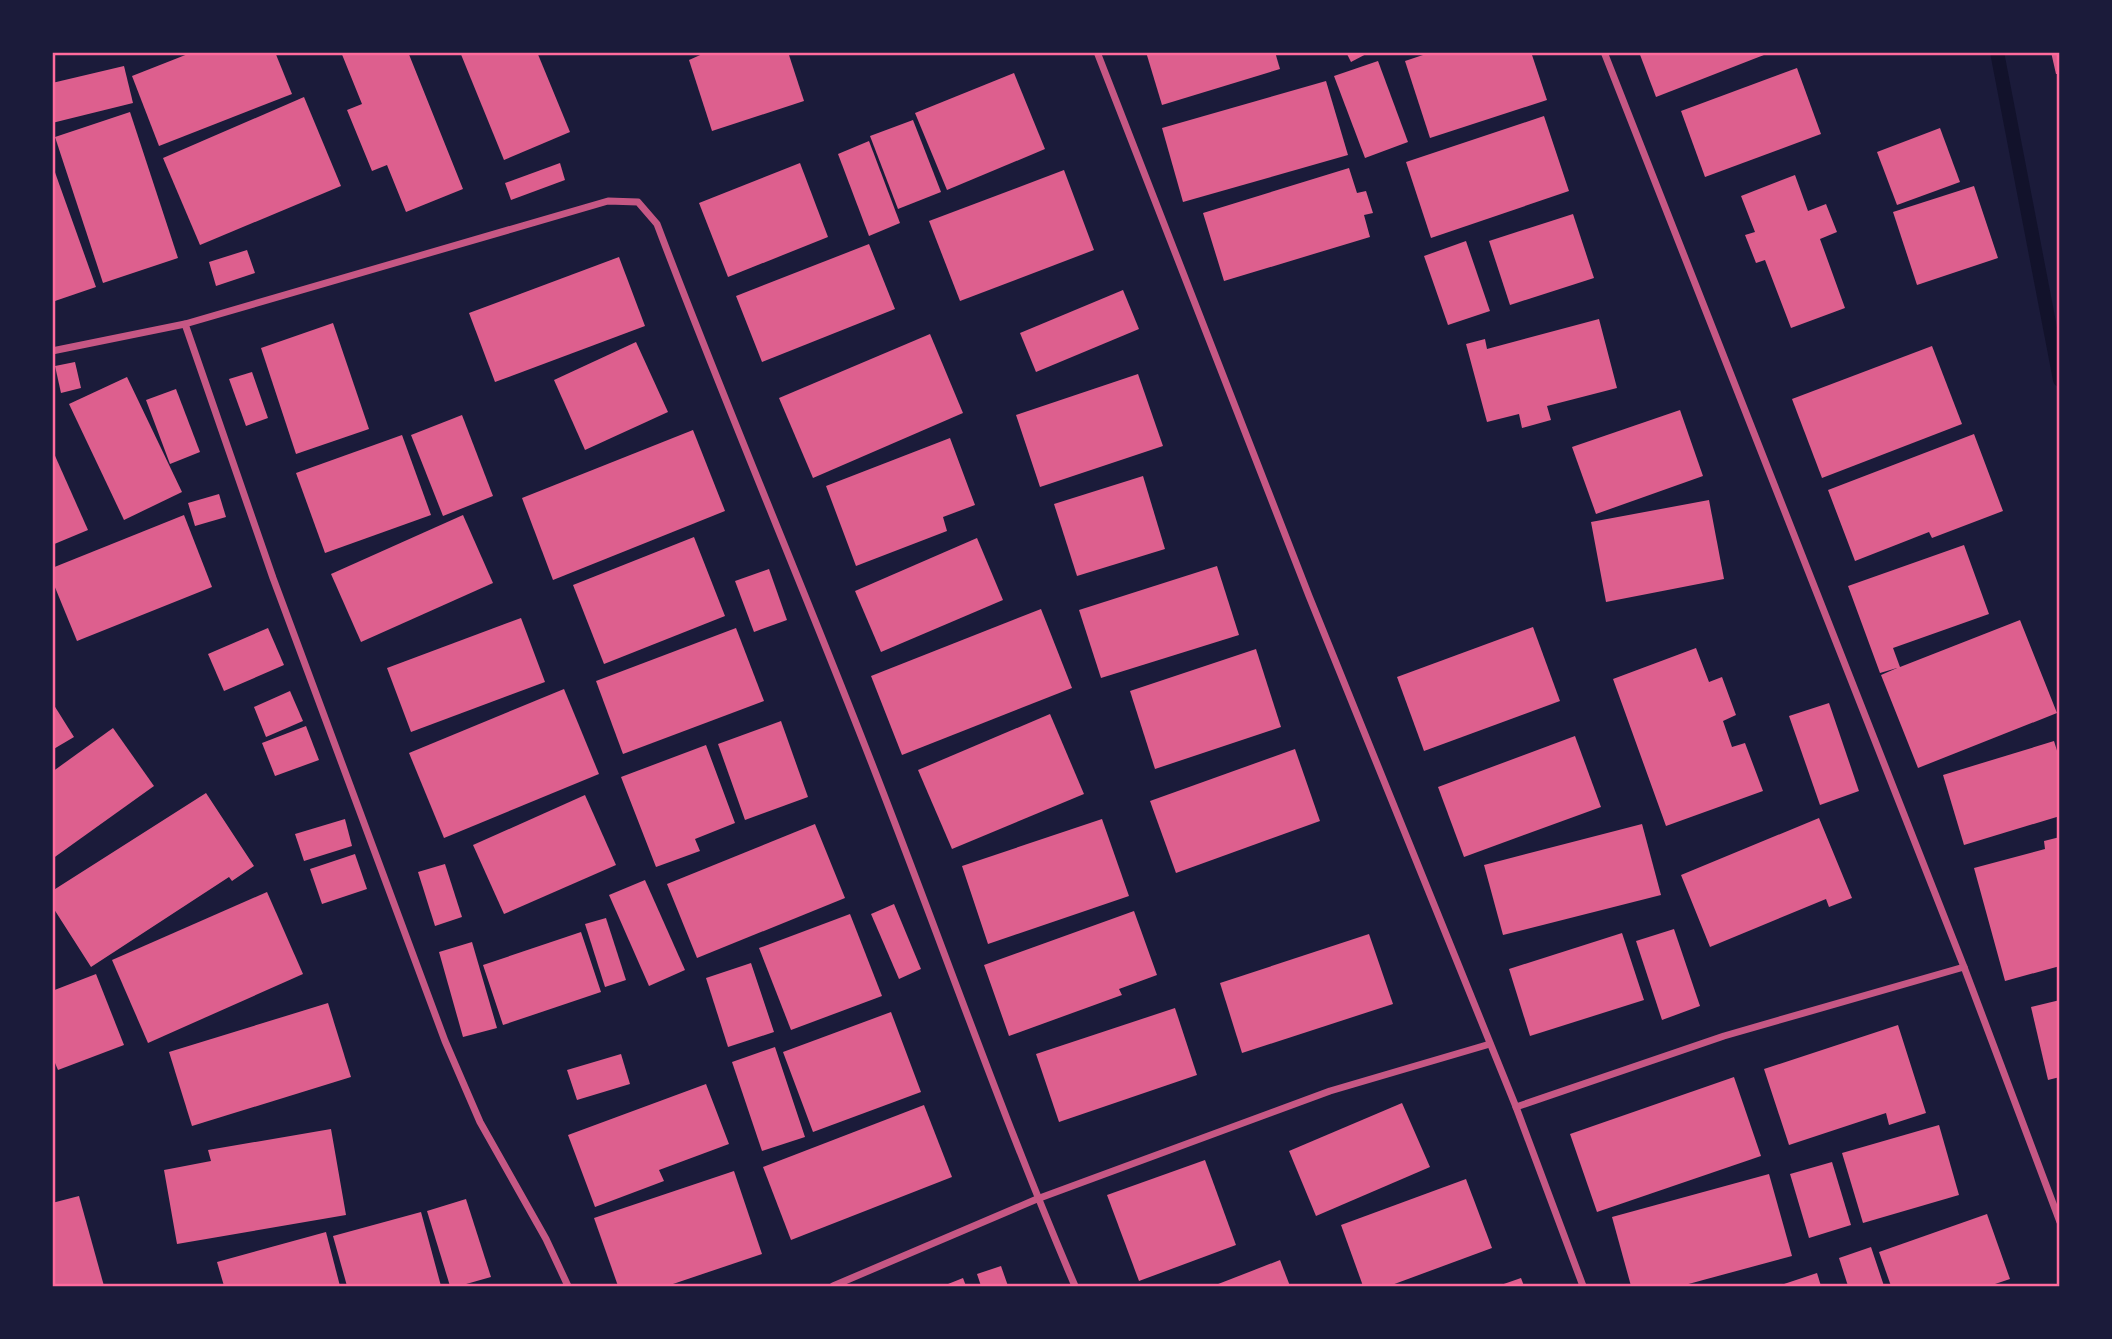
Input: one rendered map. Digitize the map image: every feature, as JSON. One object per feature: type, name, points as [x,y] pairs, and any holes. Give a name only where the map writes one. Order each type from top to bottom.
[{"type":"street","points":[[1097,52],[1314,609],[1516,1107],[1583,1286]]},
{"type":"street","points":[[1604,52],[1964,967],[2060,1222]]},
{"type":"street","points":[[52,351],[185,324],[608,201],[638,202],[657,224],[735,427],[865,746],[1037,1199],[1075,1286]]},
{"type":"street","points":[[185,324],[273,578],[445,1041],[480,1122],[546,1239],[568,1286]]},
{"type":"street","points":[[1516,1107],[1724,1036],[1964,967]]},
{"type":"street","points":[[833,1286],[1037,1199],[1330,1091],[1490,1044]]},
{"type":"building","points":[[193,52],[275,52],[292,94],[159,146],[132,76]]},
{"type":"building","points":[[341,52],[408,52],[463,189],[406,212],[387,165],[372,171],[347,110],[362,104]]},
{"type":"building","points":[[460,52],[537,52],[570,132],[504,160]]},
{"type":"building","points":[[707,52],[788,52],[804,101],[712,131],[689,60]]},
{"type":"building","points":[[1146,52],[1275,52],[1280,69],[1162,105]]},
{"type":"building","points":[[1346,52],[1370,52],[1351,62]]},
{"type":"building","points":[[1432,52],[1531,52],[1547,100],[1430,138],[1405,61]]},
{"type":"building","points":[[1639,52],[1769,52],[1769,53],[1656,97]]},
{"type":"building","points":[[2051,52],[2060,52],[2060,74],[2056,74]]},
{"type":"building","points":[[1378,61],[1408,142],[1365,158],[1334,76]]},
{"type":"building","points":[[124,66],[133,103],[52,123],[52,83]]},
{"type":"building","points":[[1797,68],[1821,134],[1705,177],[1681,111]]},
{"type":"building","points":[[1014,73],[1045,149],[947,190],[915,113]]},
{"type":"building","points":[[1326,81],[1348,155],[1183,202],[1162,128]]},
{"type":"building","points":[[304,97],[341,186],[200,245],[163,158]]},
{"type":"building","points":[[130,112],[178,258],[103,283],[55,137]]},
{"type":"building","points":[[1544,116],[1569,191],[1431,238],[1406,162]]},
{"type":"building","points":[[913,120],[941,192],[898,209],[870,136]]},
{"type":"building","points":[[1940,128],[1960,182],[1897,205],[1877,152]]},
{"type":"building","points":[[869,141],[900,223],[869,236],[838,154]]},
{"type":"building","points":[[560,163],[565,180],[511,200],[505,183]]},
{"type":"building","points":[[800,163],[828,237],[728,277],[699,203]]},
{"type":"building","points":[[52,164],[96,287],[52,302]]},
{"type":"building","points":[[1349,168],[1357,193],[1366,191],[1373,213],[1364,215],[1370,237],[1224,281],[1203,213]]},
{"type":"building","points":[[1064,170],[1094,250],[960,301],[929,221]]},
{"type":"building","points":[[1795,175],[1808,211],[1826,204],[1837,232],[1820,239],[1845,308],[1791,328],[1765,260],[1756,263],[1745,235],[1755,232],[1741,196]]},
{"type":"building","points":[[1974,186],[1998,258],[1917,285],[1893,212]]},
{"type":"building","points":[[1573,214],[1594,278],[1510,305],[1489,241]]},
{"type":"building","points":[[1466,241],[1490,311],[1448,325],[1424,256]]},
{"type":"building","points":[[869,244],[895,309],[762,362],[736,296]]},
{"type":"building","points":[[247,250],[255,273],[216,286],[209,262]]},
{"type":"building","points":[[619,257],[645,326],[495,382],[469,313]]},
{"type":"building","points":[[1123,290],[1139,329],[1036,372],[1020,333]]},
{"type":"building","points":[[1599,319],[1617,388],[1547,406],[1551,420],[1522,428],[1519,414],[1487,422],[1466,344],[1485,339],[1487,349]]},
{"type":"building","points":[[333,323],[369,429],[296,454],[261,348]]},
{"type":"building","points":[[930,334],[963,413],[813,478],[779,398]]},
{"type":"building","points":[[636,342],[668,412],[585,450],[554,380]]},
{"type":"building","points":[[1932,346],[1962,424],[1822,478],[1792,399]]},
{"type":"building","points":[[75,362],[81,388],[61,393],[55,366]]},
{"type":"building","points":[[252,372],[268,418],[246,426],[229,379]]},
{"type":"building","points":[[1138,374],[1163,446],[1040,487],[1016,415]]},
{"type":"building","points":[[127,377],[182,492],[124,520],[69,404]]},
{"type":"building","points":[[176,389],[200,452],[170,464],[146,400]]},
{"type":"building","points":[[1680,410],[1703,476],[1596,514],[1572,447]]},
{"type":"building","points":[[462,415],[493,496],[443,516],[411,435]]},
{"type":"building","points":[[693,430],[725,511],[553,580],[522,498]]},
{"type":"building","points":[[1974,434],[2003,511],[1932,538],[1929,532],[1855,561],[1828,490]]},
{"type":"building","points":[[402,435],[431,515],[325,553],[296,473]]},
{"type":"building","points":[[950,438],[975,505],[943,517],[947,531],[856,566],[826,486]]},
{"type":"building","points":[[52,449],[88,530],[52,545]]},
{"type":"building","points":[[1143,476],[1165,549],[1077,576],[1054,504]]},
{"type":"building","points":[[219,494],[226,517],[195,526],[188,503]]},
{"type":"building","points":[[1709,500],[1724,579],[1606,602],[1591,522]]},
{"type":"building","points":[[184,515],[212,587],[77,641],[52,580],[52,568]]},
{"type":"building","points":[[463,515],[493,583],[361,642],[331,574]]},
{"type":"building","points":[[694,537],[725,616],[604,664],[573,585]]},
{"type":"building","points":[[977,538],[1003,600],[881,652],[855,591]]},
{"type":"building","points":[[1964,545],[1989,614],[1893,648],[1900,667],[2020,620],[2057,713],[1918,768],[1881,675],[1897,668],[1880,673],[1848,586]]},
{"type":"building","points":[[1217,566],[1239,635],[1101,678],[1079,610]]},
{"type":"building","points":[[769,569],[787,620],[754,632],[735,581]]},
{"type":"building","points":[[1041,609],[1072,688],[902,755],[871,676]]},
{"type":"building","points":[[521,618],[545,682],[411,732],[387,668]]},
{"type":"building","points":[[1533,627],[1560,701],[1424,751],[1397,677]]},
{"type":"building","points":[[268,628],[284,665],[224,691],[208,654]]},
{"type":"building","points":[[736,628],[764,701],[623,754],[596,681]]},
{"type":"building","points":[[1696,648],[1709,682],[1722,677],[1736,715],[1723,721],[1732,747],[1745,743],[1763,791],[1666,826],[1613,679]]},
{"type":"building","points":[[1256,649],[1281,727],[1155,769],[1130,691]]},
{"type":"building","points":[[564,689],[599,774],[444,838],[409,753]]},
{"type":"building","points":[[290,691],[303,721],[266,737],[254,707]]},
{"type":"building","points":[[52,702],[74,737],[52,750]]},
{"type":"building","points":[[1829,703],[1859,791],[1820,805],[1789,716]]},
{"type":"building","points":[[1050,714],[1084,794],[952,849],[918,770]]},
{"type":"building","points":[[781,721],[808,797],[745,820],[718,744]]},
{"type":"building","points":[[306,726],[319,760],[275,776],[262,743]]},
{"type":"building","points":[[113,728],[154,786],[52,859],[52,772]]},
{"type":"building","points":[[1575,736],[1601,807],[1464,857],[1438,787]]},
{"type":"building","points":[[2054,741],[2060,760],[2060,816],[1964,845],[1943,775]]},
{"type":"building","points":[[706,745],[735,823],[695,839],[700,851],[656,867],[621,777]]},
{"type":"building","points":[[1295,749],[1320,821],[1176,873],[1150,801]]},
{"type":"building","points":[[206,793],[254,866],[232,881],[229,877],[91,967],[52,906],[52,891]]},
{"type":"building","points":[[585,795],[616,865],[504,914],[473,845]]},
{"type":"building","points":[[1819,818],[1852,898],[1829,907],[1826,899],[1710,947],[1681,875]]},
{"type":"building","points":[[345,819],[352,846],[304,861],[295,834]]},
{"type":"building","points":[[1102,819],[1129,896],[988,944],[962,866]]},
{"type":"building","points":[[815,824],[845,898],[697,958],[667,884]]},
{"type":"building","points":[[1642,824],[1661,895],[1503,935],[1484,865]]},
{"type":"building","points":[[2060,837],[2060,966],[2005,981],[1974,868],[2045,849],[2044,841]]},
{"type":"building","points":[[355,854],[367,889],[322,904],[310,869]]},
{"type":"building","points":[[445,864],[462,917],[435,926],[418,872]]},
{"type":"building","points":[[645,880],[685,970],[649,986],[609,895]]},
{"type":"building","points":[[267,892],[303,974],[148,1043],[112,960]]},
{"type":"building","points":[[894,904],[921,969],[899,979],[871,914]]},
{"type":"building","points":[[1134,911],[1157,975],[1119,989],[1122,995],[1009,1036],[984,965]]},
{"type":"building","points":[[850,914],[882,996],[791,1030],[759,948]]},
{"type":"building","points":[[606,918],[626,980],[605,987],[585,924]]},
{"type":"building","points":[[1674,929],[1700,1006],[1662,1020],[1636,941]]},
{"type":"building","points":[[581,932],[601,992],[503,1025],[483,965]]},
{"type":"building","points":[[1622,933],[1644,1000],[1530,1036],[1509,969]]},
{"type":"building","points":[[1369,934],[1393,1004],[1242,1053],[1220,983]]},
{"type":"building","points":[[472,942],[497,1028],[463,1037],[439,952]]},
{"type":"building","points":[[751,963],[774,1032],[728,1047],[706,978]]},
{"type":"building","points":[[96,974],[124,1045],[58,1070],[52,1056],[52,991]]},
{"type":"building","points":[[2060,1000],[2060,1077],[2048,1080],[2031,1007]]},
{"type":"building","points":[[328,1003],[351,1077],[192,1126],[169,1052]]},
{"type":"building","points":[[1175,1008],[1197,1075],[1059,1122],[1036,1054]]},
{"type":"building","points":[[891,1012],[921,1092],[813,1132],[783,1052]]},
{"type":"building","points":[[1898,1025],[1926,1113],[1889,1125],[1886,1113],[1789,1145],[1764,1069]]},
{"type":"building","points":[[775,1047],[805,1137],[762,1151],[732,1062]]},
{"type":"building","points":[[621,1054],[630,1084],[577,1100],[567,1070]]},
{"type":"building","points":[[1734,1077],[1761,1156],[1597,1212],[1570,1134]]},
{"type":"building","points":[[706,1084],[729,1144],[659,1170],[664,1181],[595,1207],[568,1135]]},
{"type":"building","points":[[1402,1103],[1430,1167],[1316,1216],[1289,1151]]},
{"type":"building","points":[[924,1105],[952,1177],[791,1240],[763,1167]]},
{"type":"building","points":[[1939,1125],[1959,1195],[1863,1223],[1842,1153]]},
{"type":"building","points":[[331,1129],[346,1215],[177,1244],[164,1170],[211,1161],[208,1150]]},
{"type":"building","points":[[1205,1160],[1236,1245],[1139,1281],[1107,1195]]},
{"type":"building","points":[[1832,1162],[1851,1225],[1809,1238],[1790,1174]]},
{"type":"building","points":[[734,1171],[762,1254],[667,1286],[618,1286],[594,1218]]},
{"type":"building","points":[[1769,1174],[1792,1256],[1681,1286],[1631,1286],[1612,1217]]},
{"type":"building","points":[[1466,1179],[1492,1248],[1389,1286],[1363,1286],[1341,1225]]},
{"type":"building","points":[[79,1196],[104,1286],[52,1286],[52,1203]]},
{"type":"building","points":[[466,1199],[491,1277],[450,1286],[427,1211]]},
{"type":"building","points":[[421,1212],[441,1286],[347,1286],[333,1236]]},
{"type":"building","points":[[1987,1214],[2010,1279],[1989,1286],[1891,1286],[1879,1252]]},
{"type":"building","points":[[326,1232],[340,1286],[224,1286],[217,1262]]},
{"type":"building","points":[[1871,1247],[1884,1286],[1848,1286],[1839,1258]]},
{"type":"building","points":[[1280,1260],[1290,1286],[1213,1286]]},
{"type":"building","points":[[1001,1266],[1008,1286],[981,1286],[977,1274]]},
{"type":"building","points":[[1817,1273],[1821,1286],[1778,1286]]},
{"type":"building","points":[[963,1278],[966,1286],[943,1286]]},
{"type":"building","points":[[1521,1278],[1524,1286],[1498,1286]]},
{"type":"waterway","points":[[1997,52],[2060,380]]}]
